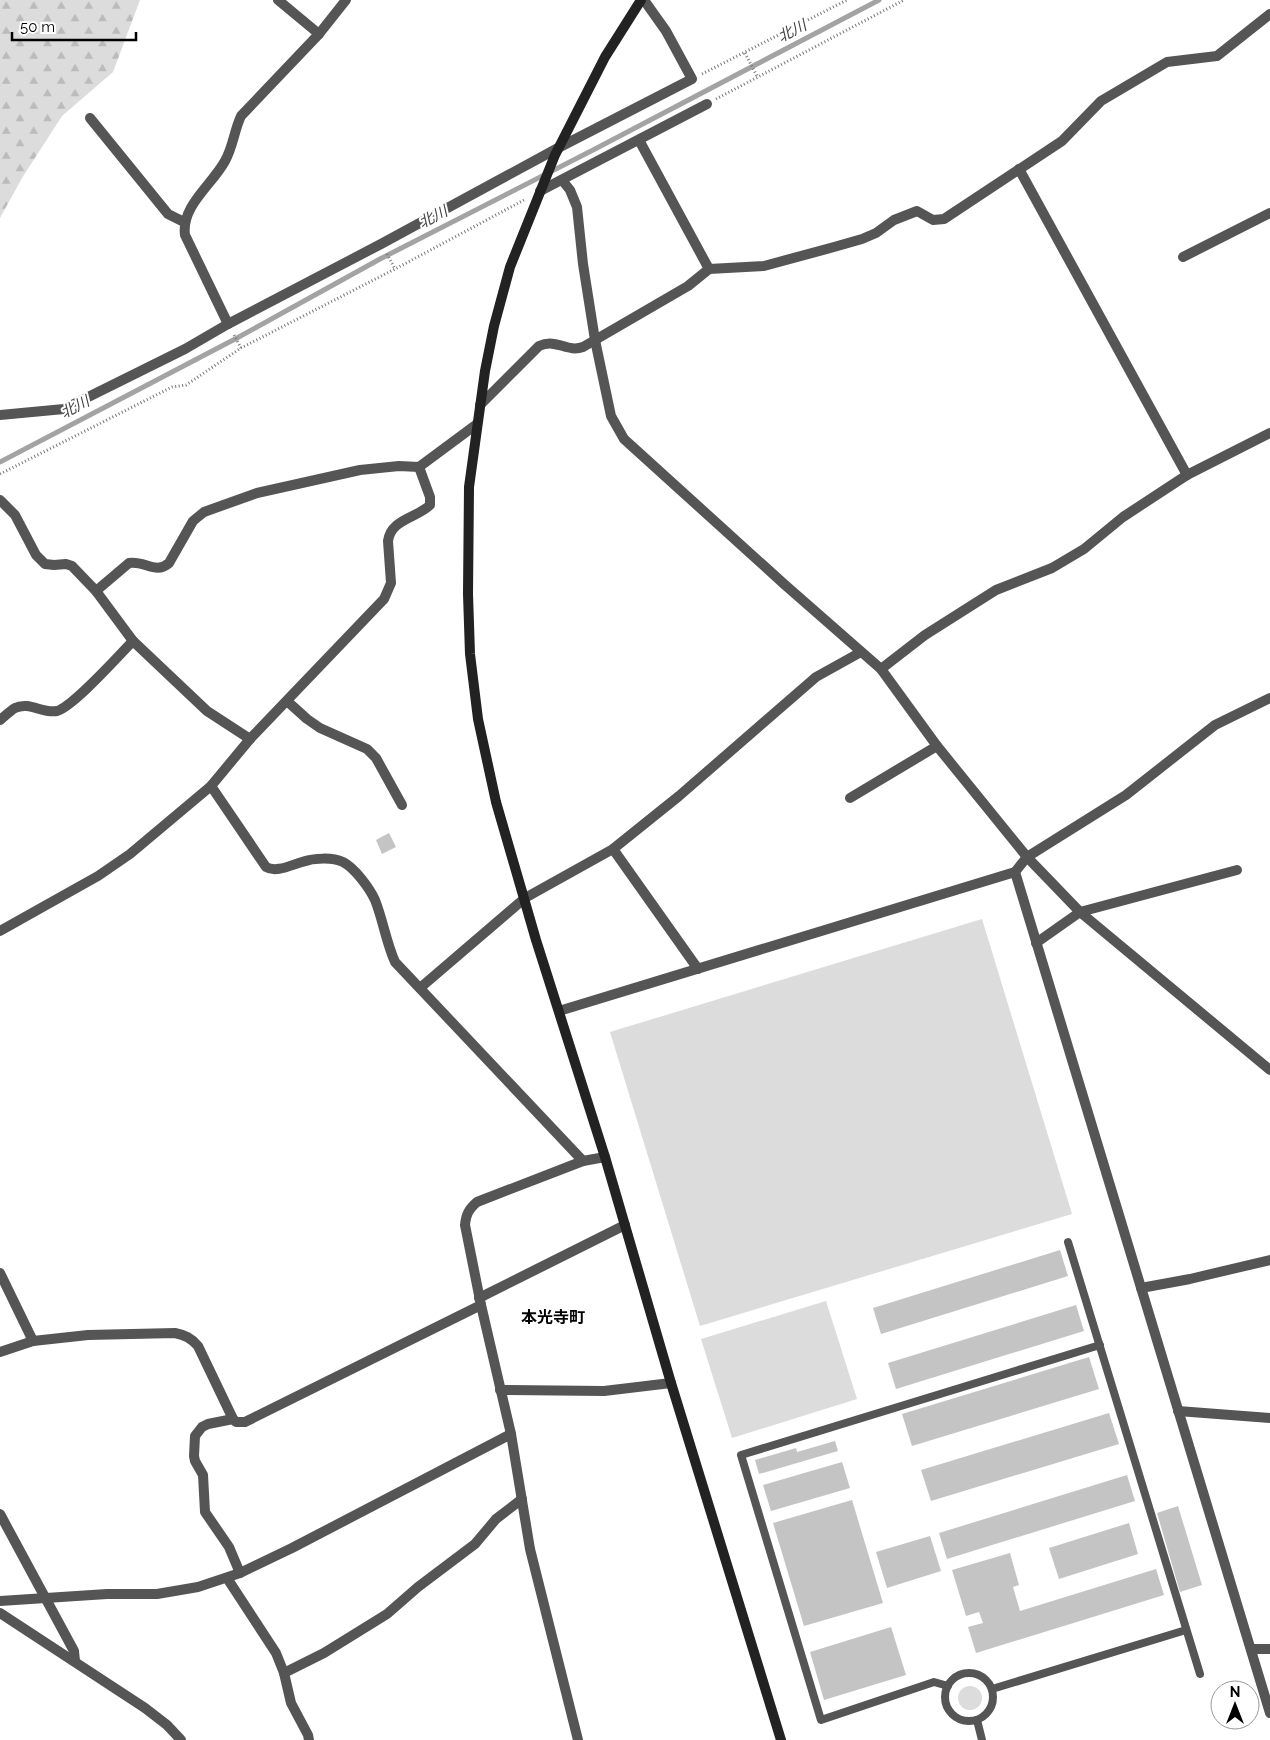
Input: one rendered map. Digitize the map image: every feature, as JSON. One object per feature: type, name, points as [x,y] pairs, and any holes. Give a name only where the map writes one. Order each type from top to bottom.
[{"type":"street","points":[[278,0],[319,34]]},
{"type":"street","points":[[228,324],[185,236],[184,222],[188,211],[225,161],[241,116],[319,34],[346,0]]},
{"type":"street","points":[[0,414],[64,409],[185,349],[228,324],[556,152],[692,79],[666,31],[643,0],[605,57],[556,152],[508,275],[494,326],[477,424],[469,486],[468,594],[470,654],[480,728],[496,802],[781,1740]]},
{"type":"street","points":[[480,405],[539,346],[554,343],[580,349],[688,286],[709,268],[764,266],[834,247],[876,233],[894,220],[917,211],[933,220],[944,220],[1062,141],[1101,101],[1167,62],[1217,56],[1270,14]]},
{"type":"street","points":[[542,186],[562,180],[707,104]]},
{"type":"street","points":[[90,118],[168,214],[184,222]]},
{"type":"street","points":[[639,140],[709,268]]},
{"type":"street","points":[[1018,169],[1187,475]]},
{"type":"street","points":[[562,180],[570,190],[578,207],[583,264],[610,416],[624,439],[881,669],[937,746],[1027,857],[1080,912],[1270,1070]]},
{"type":"street","points":[[1183,257],[1270,213]]},
{"type":"street","points":[[96,592],[129,563],[139,563],[157,569],[165,567],[193,521],[204,512],[257,493],[360,470],[399,466],[419,468],[477,424]]},
{"type":"street","points":[[881,669],[925,635],[996,590],[1052,568],[1084,549],[1123,516],[1187,475],[1270,433]]},
{"type":"street","points":[[0,931],[98,876],[130,854],[211,786],[250,739],[384,599],[392,583],[388,534],[397,525],[430,505],[430,497],[419,468]]},
{"type":"street","points":[[0,500],[15,516],[36,555],[45,564],[72,566],[96,592],[133,640],[207,711],[250,739]]},
{"type":"street","points":[[0,720],[20,707],[51,711],[63,708],[95,680],[133,640]]},
{"type":"street","points":[[420,988],[525,898],[613,849],[679,796],[816,677],[861,652]]},
{"type":"street","points":[[559,1012],[1015,872],[1027,857],[1126,795],[1216,725],[1270,698]]},
{"type":"street","points":[[287,702],[306,719],[320,728],[367,749],[376,758],[402,805]]},
{"type":"street","points":[[850,798],[937,746]]},
{"type":"street","points":[[211,786],[266,867],[274,870],[306,860],[328,859],[344,863],[360,877],[374,900],[389,949],[395,962],[583,1161]]},
{"type":"street","points":[[613,849],[698,969]]},
{"type":"street","points":[[1036,943],[1080,912],[1237,870]]},
{"type":"street","points":[[1015,872],[1270,1713]]},
{"type":"street","points":[[578,1740],[530,1549],[511,1434],[480,1301],[465,1225],[466,1215],[477,1202],[583,1161],[605,1157]]},
{"type":"street","points":[[0,1352],[34,1341],[88,1335],[175,1332],[192,1339],[198,1346],[233,1419],[236,1422],[245,1422],[625,1225]]},
{"type":"street","points":[[1141,1288],[1190,1279],[1270,1260]]},
{"type":"street","points":[[0,1273],[34,1341]]},
{"type":"street","points":[[500,1390],[604,1391],[671,1383]]},
{"type":"street","points":[[1178,1411],[1270,1418]]},
{"type":"street","points":[[233,1419],[202,1427],[195,1436],[194,1456],[203,1475],[205,1512],[230,1547],[240,1573]]},
{"type":"street","points":[[0,1600],[107,1594],[157,1594],[198,1587],[227,1578],[285,1552],[511,1434]]},
{"type":"street","points":[[284,1673],[324,1653],[387,1614],[418,1587],[475,1544],[496,1518],[522,1499]]},
{"type":"street","points":[[0,1514],[74,1651],[75,1661]]},
{"type":"street","points":[[227,1578],[276,1653],[284,1673],[291,1704],[309,1740]]},
{"type":"street","points":[[0,1613],[146,1708],[181,1740]]},
{"type":"street","points":[[1251,1649],[1270,1649]]},
{"type":"lane","points":[[1068,1242],[1200,1674]]},
{"type":"lane","points":[[948,1686],[934,1682],[821,1720],[741,1455],[1100,1345]]},
{"type":"lane","points":[[992,1689],[1186,1630]]},
{"type":"lane","points":[[968,1674],[982,1678],[992,1689],[992,1704],[989,1711],[977,1720],[969,1721],[954,1715],[948,1709],[946,1701],[948,1686],[961,1675],[968,1674]]},
{"type":"lane","points":[[977,1720],[982,1740]]},
{"type":"path","points":[[692,79],[847,0]]},
{"type":"path","points":[[893,0],[896,4]]},
{"type":"path","points":[[707,104],[904,0]]},
{"type":"path","points":[[745,53],[758,78]]},
{"type":"path","points":[[0,474],[172,387],[186,384],[241,348],[395,269],[542,186]]},
{"type":"path","points":[[392,264],[395,269]]},
{"type":"path","points":[[239,344],[241,348]]},
{"type":"green space","points":[[0,0],[140,0],[113,72],[62,116],[22,178],[0,218]]},
{"type":"green space","points":[[982,919],[1072,1214],[700,1326],[610,1032]]},
{"type":"green space","points":[[826,1301],[857,1399],[732,1438],[701,1339]]},
{"type":"green space","points":[[970,1686],[979,1689],[982,1698],[979,1707],[970,1710],[961,1707],[958,1698],[961,1689]]},
{"type":"building","points":[[389,833],[396,847],[382,854],[376,840]]},
{"type":"building","points":[[1060,1250],[1068,1276],[881,1334],[873,1308]]},
{"type":"building","points":[[1076,1305],[1084,1331],[896,1389],[888,1363]]},
{"type":"building","points":[[1089,1357],[1099,1389],[912,1446],[902,1414]]},
{"type":"building","points":[[1109,1413],[1119,1444],[931,1501],[921,1470]]},
{"type":"building","points":[[835,1441],[838,1451],[759,1474],[755,1460],[796,1448],[797,1452]]},
{"type":"building","points":[[842,1462],[850,1488],[771,1511],[763,1485]]},
{"type":"building","points":[[1127,1475],[1135,1501],[947,1559],[939,1533]]},
{"type":"building","points":[[852,1500],[883,1603],[804,1626],[773,1523]]},
{"type":"building","points":[[1178,1506],[1202,1585],[1180,1592],[1157,1513]]},
{"type":"building","points":[[1129,1523],[1138,1554],[1059,1579],[1049,1548]]},
{"type":"building","points":[[930,1536],[941,1571],[887,1588],[876,1552]]},
{"type":"building","points":[[1010,1553],[1019,1585],[1013,1587],[1020,1611],[1156,1569],[1164,1595],[976,1653],[968,1627],[983,1623],[979,1612],[966,1616],[952,1570]]},
{"type":"building","points":[[891,1627],[906,1675],[824,1700],[810,1652]]},
{"type":"waterway","name":"北川","points":[[0,462],[237,338],[380,259],[879,0]]},
{"type":"district","name":"本光寺町","points":[[553,1317]]}]
